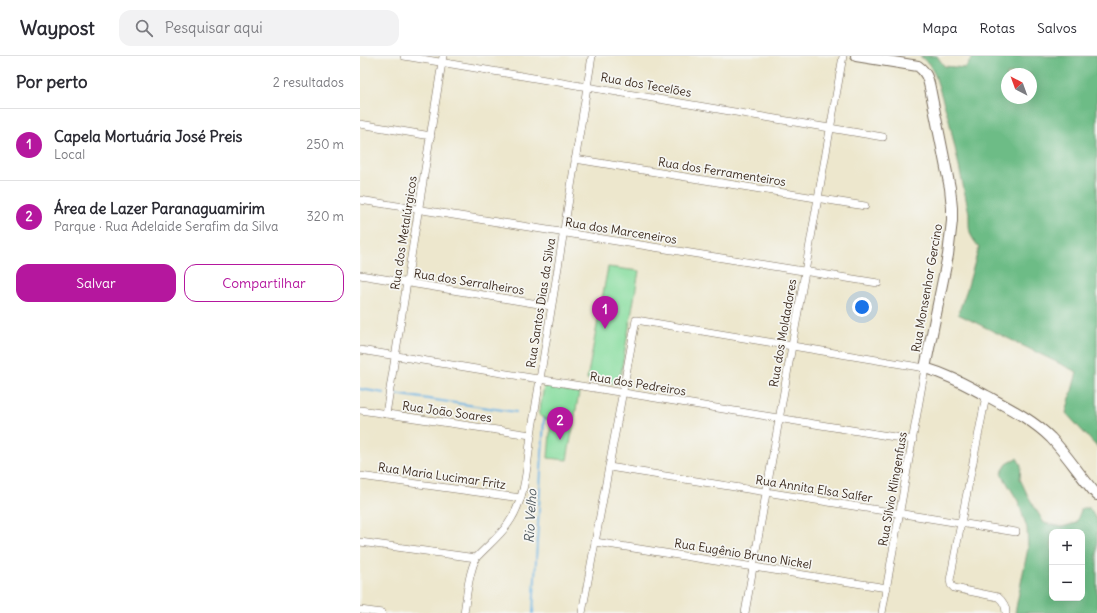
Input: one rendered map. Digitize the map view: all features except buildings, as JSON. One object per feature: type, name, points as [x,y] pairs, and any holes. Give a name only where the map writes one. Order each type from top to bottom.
[{"type":"main road","name":"Rua Monsenhor Gercino","points":[[856,56],[918,66],[924,70],[930,88],[950,188],[952,221],[948,254],[925,368]]},
{"type":"main road","points":[[925,368],[947,375],[1038,426],[1062,450],[1097,496]]},
{"type":"street","name":"Rua dos Tecelões","points":[[404,56],[443,59],[587,87],[883,137]]},
{"type":"street","name":"Rua Santos Dias da Silva","points":[[476,558],[508,524],[521,498],[592,56]]},
{"type":"street","name":"Rua dos Moldadores","points":[[745,613],[843,56]]},
{"type":"street","name":"Rua dos Metalúrgicos","points":[[386,414],[443,59]]},
{"type":"street","points":[[360,124],[431,136]]},
{"type":"street","name":"Rua dos Ferramenteiros","points":[[575,159],[865,206]]},
{"type":"street","name":"Rua dos Marceneiros","points":[[360,200],[878,283]]},
{"type":"street","name":"Rua dos Serralheiros","points":[[360,275],[551,306]]},
{"type":"street","points":[[582,613],[636,320],[925,368]]},
{"type":"street","name":"Rua dos Pedreiros","points":[[360,350],[913,440]]},
{"type":"street","name":"Rua Sílvio Klingenfuss","points":[[882,613],[925,368]]},
{"type":"street","points":[[986,396],[950,580],[951,585],[954,588],[998,597],[1004,604],[1006,613]]},
{"type":"street","name":"Rua João Soares","points":[[360,410],[531,435]]},
{"type":"street","name":"Rua Annita Elsa Salfer","points":[[609,467],[1016,532]]},
{"type":"street","name":"Rua Maria Lucimar Fritz","points":[[360,476],[521,498]]},
{"type":"street","points":[[360,542],[476,558],[469,577],[464,613]]},
{"type":"street","name":"Rua Eugênio Bruno Nickel","points":[[595,542],[886,588]]},
{"type":"street","points":[[360,610],[382,613]]},
{"type":"green space","points":[[920,56],[937,56],[944,66],[965,68],[974,56],[1097,56],[1097,447],[1066,413],[1077,372],[958,314],[979,247],[970,232],[969,213],[949,120],[935,75],[929,64]]},
{"type":"green space","points":[[608,267],[639,271],[619,384],[587,379]]},
{"type":"green space","points":[[544,386],[579,393],[567,460],[548,458],[551,422],[539,415]]},
{"type":"green space","points":[[1017,458],[1021,465],[1020,479],[1044,523],[1062,527],[1076,523],[1082,508],[1089,508],[1097,520],[1097,613],[1015,613],[1028,548],[1027,528],[1018,501],[1001,473],[1007,464]]},
{"type":"waterway","name":"Rio Velho","points":[[360,389],[384,393]]},
{"type":"waterway","name":"Rio Velho","points":[[395,394],[516,412]]},
{"type":"waterway","name":"Rio Velho","points":[[533,613],[544,419]]},
{"type":"place","name":"Capela Mortuária José Preis","points":[[605,329]]},
{"type":"place","name":"Área de Lazer Paranaguamirim","points":[[560,440]]}]
